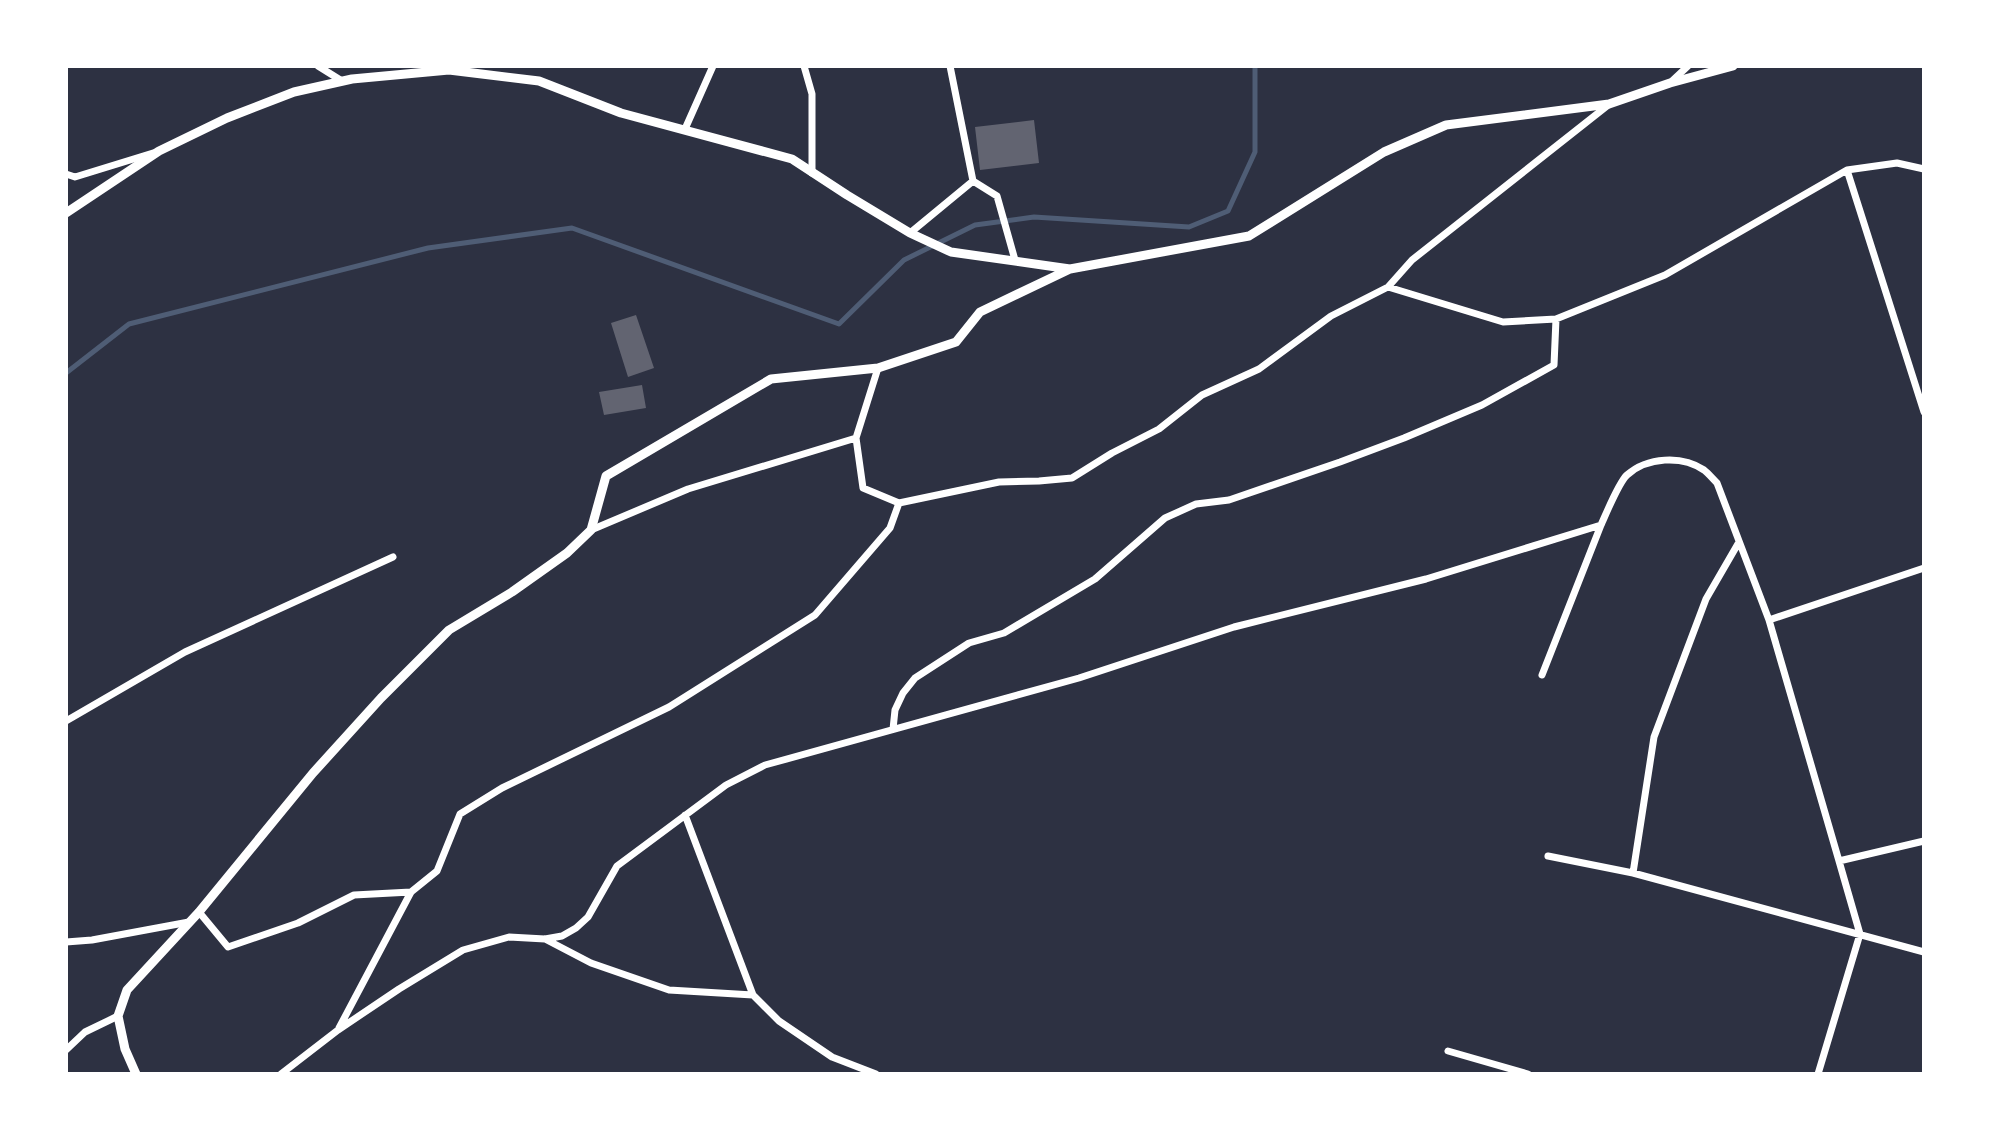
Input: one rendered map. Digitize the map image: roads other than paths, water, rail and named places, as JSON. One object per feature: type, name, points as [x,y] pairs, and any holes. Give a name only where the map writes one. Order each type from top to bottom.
[{"type":"street","points":[[318,66],[342,81]]},
{"type":"street","points":[[685,129],[713,66]]},
{"type":"street","points":[[804,66],[812,94],[812,173]]},
{"type":"street","points":[[950,66],[973,181],[997,196],[1015,260]]},
{"type":"street","points":[[1670,83],[1688,66]]},
{"type":"street","points":[[591,530],[606,476],[771,379],[878,368],[956,342],[980,312],[1070,269],[1249,236],[1384,152],[1446,125],[1609,104],[1733,66]]},
{"type":"street","points":[[66,213],[159,151],[227,118],[294,92],[342,81],[449,70],[539,81],[621,113],[792,159],[910,233],[951,252],[1070,269]]},
{"type":"street","points":[[878,368],[856,438],[863,488],[899,503],[999,482],[1072,478],[1159,429],[1202,395],[1259,369],[1331,316],[1388,287],[1412,260],[1609,104]]},
{"type":"street","points":[[66,174],[75,177],[159,151]]},
{"type":"street","points":[[1388,287],[1503,322],[1556,319],[1665,275],[1847,170],[1897,163],[1924,169]]},
{"type":"street","points":[[1847,170],[1924,412]]},
{"type":"street","points":[[910,233],[973,181]]},
{"type":"street","points":[[893,729],[895,710],[915,678],[969,643],[1004,633],[1095,579],[1165,518],[1196,504],[1229,500],[1404,438],[1482,405],[1554,365],[1556,319]]},
{"type":"street","points":[[136,1074],[125,1049],[118,1016],[127,990],[199,912],[313,773],[381,698],[449,630],[512,592],[567,553],[591,530],[688,489],[856,438]]},
{"type":"street","points":[[1542,675],[1601,525],[1625,476],[1645,464],[1669,459],[1687,462],[1704,470],[1717,483],[1769,620],[1860,934],[1818,1074]]},
{"type":"street","points":[[338,1030],[411,892],[437,871],[460,814],[502,788],[669,707],[815,615],[890,528],[899,503]]},
{"type":"street","points":[[281,1074],[338,1030],[463,950],[509,937],[545,939],[562,936],[576,928],[588,917],[617,866],[726,785],[765,765],[1079,678],[1234,627],[1426,579],[1601,525]]},
{"type":"street","points":[[1633,873],[1654,737],[1706,599],[1739,542]]},
{"type":"street","points":[[66,721],[185,652],[393,557]]},
{"type":"street","points":[[1769,620],[1924,568]]},
{"type":"street","points":[[685,815],[753,995],[779,1021],[832,1057],[876,1074]]},
{"type":"street","points":[[1839,861],[1924,841]]},
{"type":"street","points":[[1548,856],[1633,873],[1924,952]]},
{"type":"street","points":[[199,912],[228,947],[298,923],[354,895],[411,892]]},
{"type":"street","points":[[66,942],[191,921]]},
{"type":"street","points":[[545,939],[591,963],[669,990],[753,995]]},
{"type":"street","points":[[66,1050],[85,1032],[118,1016]]},
{"type":"street","points":[[1448,1051],[1528,1074]]},
{"type":"waterway","points":[[66,373],[129,324],[428,248],[572,228],[839,324],[904,260],[975,225],[1034,217],[1189,227],[1228,211],[1255,152],[1255,66]]}]
